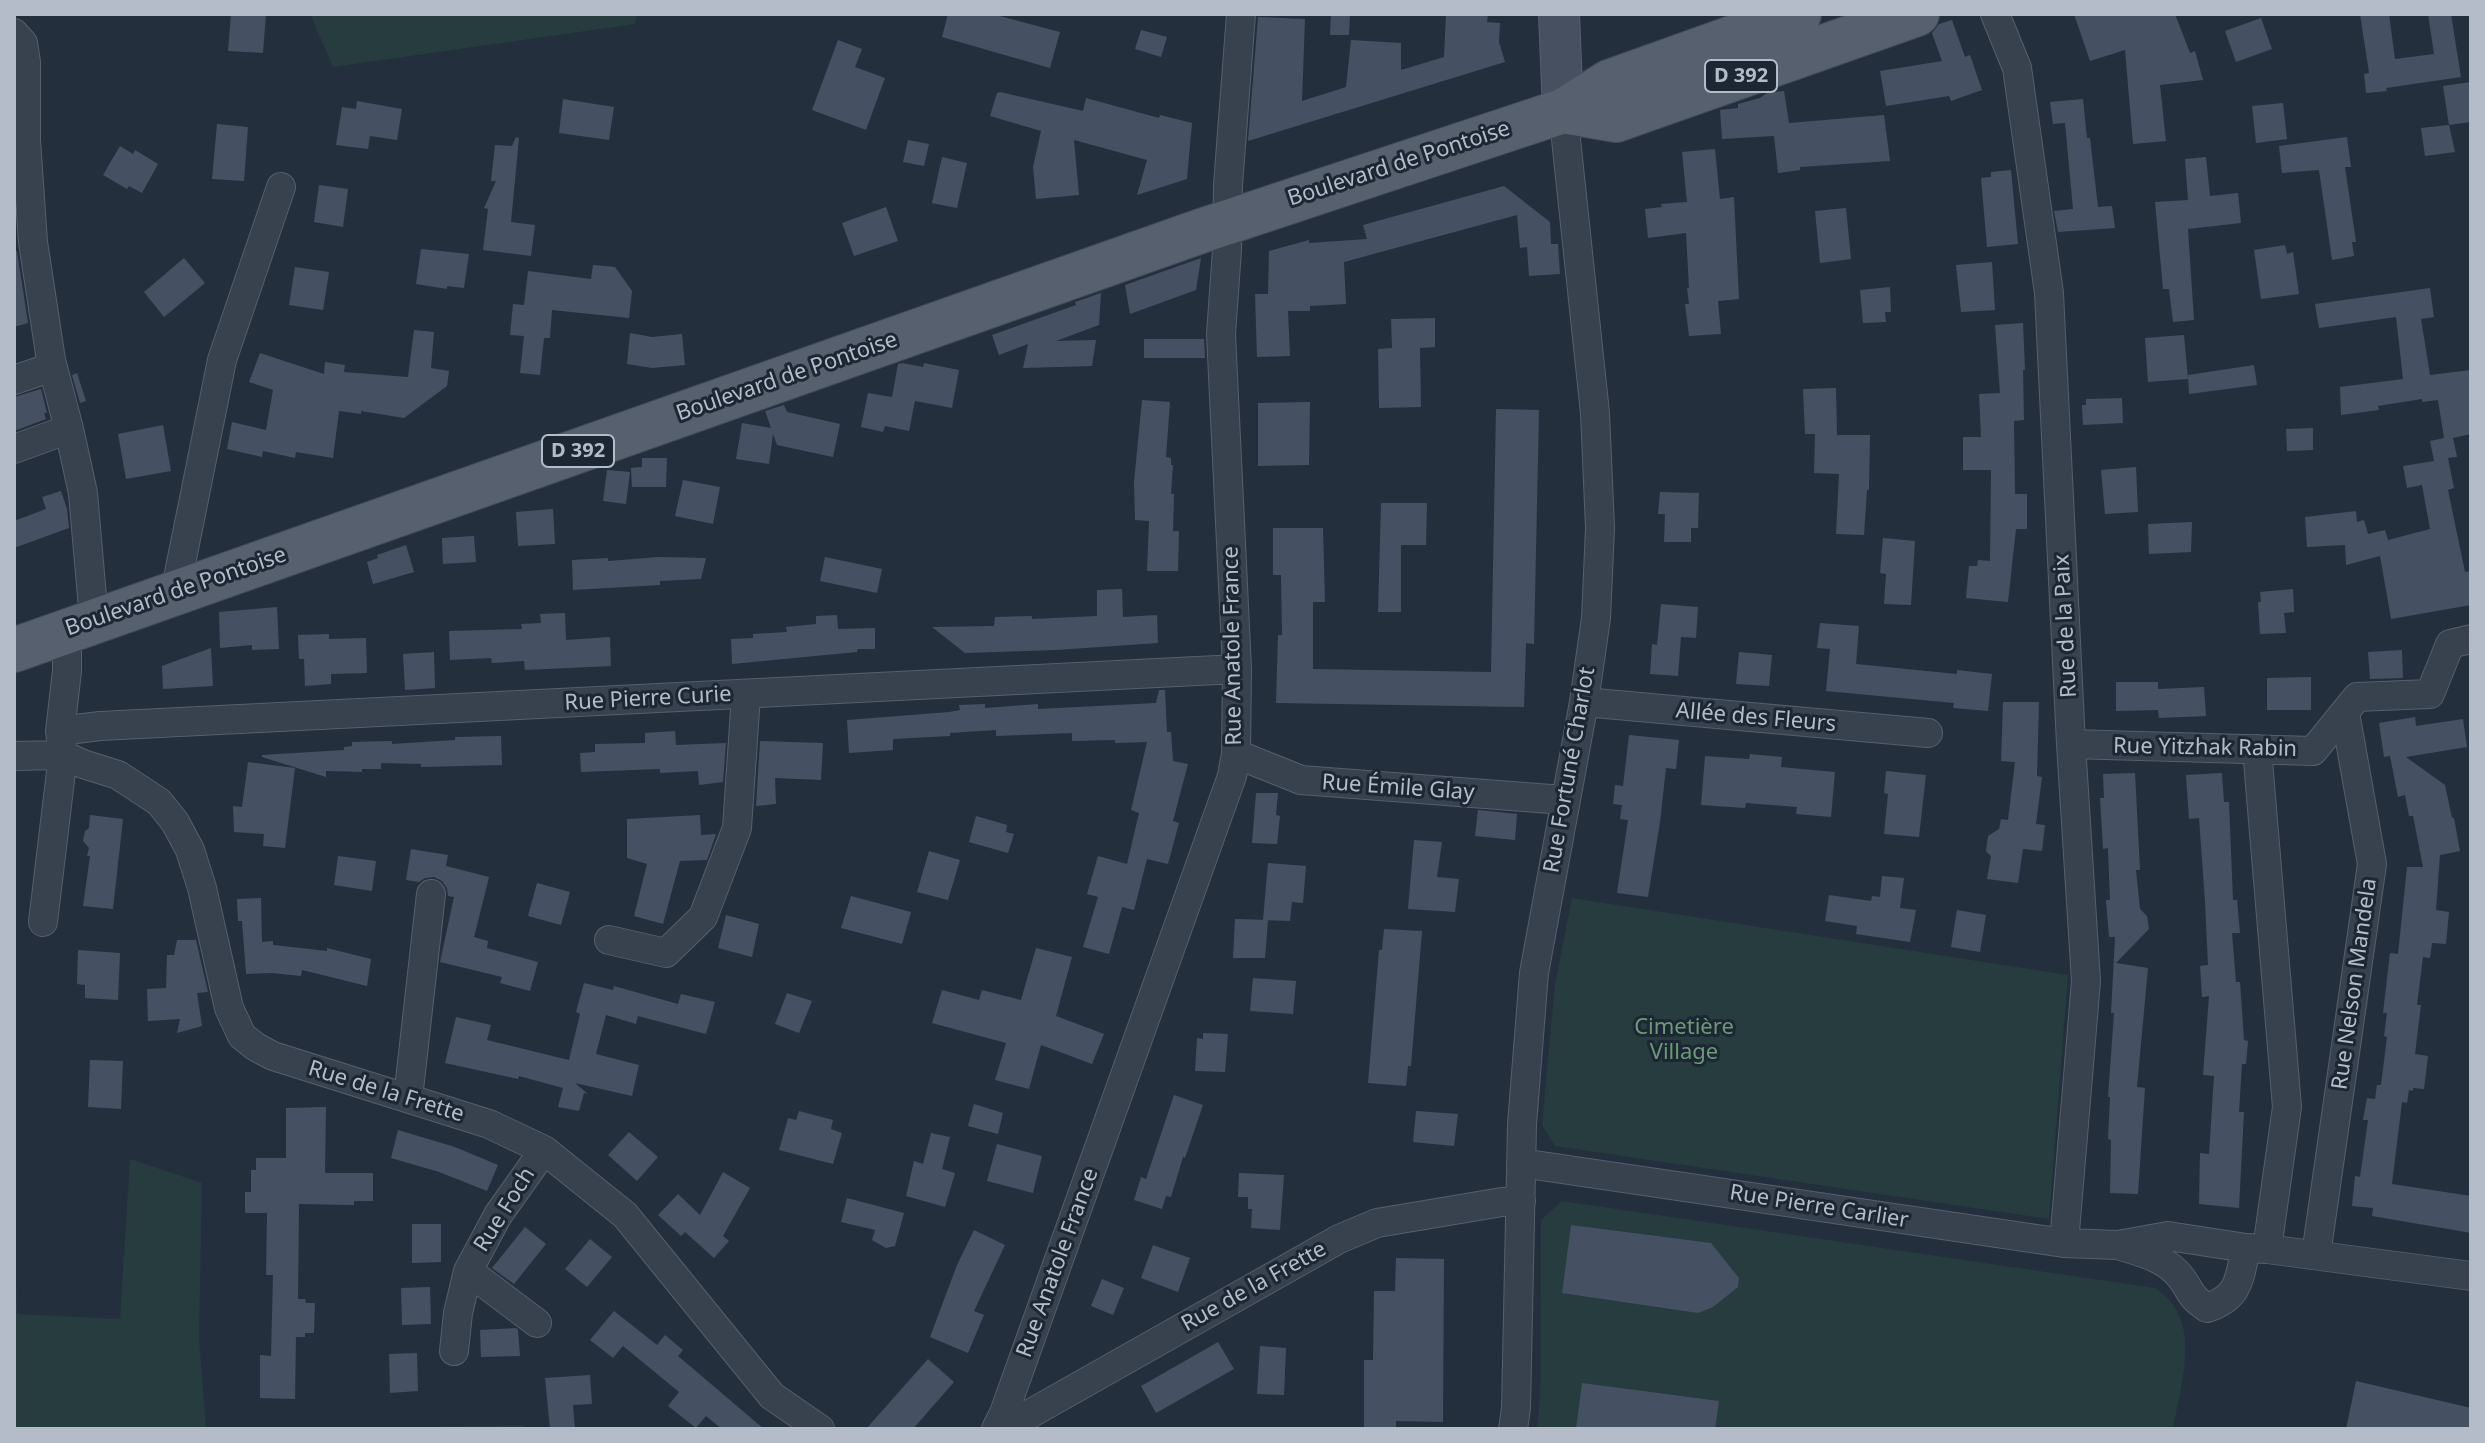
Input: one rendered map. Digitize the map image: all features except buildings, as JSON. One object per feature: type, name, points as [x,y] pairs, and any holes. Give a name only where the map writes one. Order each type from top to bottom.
[{"type":"main road","points":[[1559,14],[1563,111]]},
{"type":"main road","name":"Boulevard de Pontoise","points":[[14,650],[1228,222],[1563,111],[1609,82],[1799,14]]},
{"type":"main road","name":"Boulevard de Pontoise","points":[[1563,111],[1616,120],[1917,14]]},
{"type":"street","name":"Rue Anatole France","points":[[1000,1421],[1232,776],[1236,754],[1237,669],[1221,334],[1241,14]]},
{"type":"street","name":"Rue de la Paix","points":[[1995,14],[2017,68],[2049,293],[2086,981],[2064,1243]]},
{"type":"street","points":[[14,33],[23,43],[26,62],[26,140],[33,242],[52,367],[83,493],[80,625],[67,671],[43,922]]},
{"type":"street","name":"Rue Fortuné Charlot","points":[[1513,1429],[1522,1124],[1534,973],[1584,702],[1596,618],[1599,541],[1599,463],[1595,413],[1563,111]]},
{"type":"street","points":[[175,593],[222,360],[281,187]]},
{"type":"street","points":[[14,380],[52,367]]},
{"type":"street","points":[[14,449],[69,429]]},
{"type":"street","name":"Rue Yitzhak Rabin","points":[[2071,744],[2313,751],[2357,697],[2430,694],[2450,644],[2471,639]]},
{"type":"street","name":"Rue Pierre Curie","points":[[62,743],[100,726],[1237,669]]},
{"type":"street","points":[[609,940],[666,953],[703,917],[737,828],[746,695]]},
{"type":"street","name":"Allée des Fleurs","points":[[1584,702],[1928,733]]},
{"type":"street","name":"Rue Nelson Mandela","points":[[2316,1255],[2372,864],[2345,713]]},
{"type":"street","name":"Rue de la Frette","points":[[14,756],[62,743],[83,764],[118,775],[159,802],[175,822],[190,850],[202,888],[229,1008],[242,1036],[273,1056],[489,1124],[544,1150],[625,1215],[772,1396],[820,1429]]},
{"type":"street","points":[[2256,1248],[2287,1107],[2257,749]]},
{"type":"street","name":"Rue Émile Glay","points":[[1236,754],[1301,780],[1564,800]]},
{"type":"street","points":[[408,1098],[431,894]]},
{"type":"street","name":"Rue Foch","points":[[454,1351],[458,1313],[468,1271],[498,1215],[544,1150]]},
{"type":"street","name":"Rue Pierre Carlier","points":[[1521,1163],[2064,1243],[2118,1245],[2168,1236],[2471,1276]]},
{"type":"street","name":"Rue de la Frette","points":[[1000,1421],[1028,1415],[1339,1239],[1377,1223],[1521,1201]]},
{"type":"street","name":"Rue Pierre Carlier","points":[[2118,1245],[2157,1257],[2181,1277],[2192,1297],[2207,1308],[2231,1296],[2256,1248]]},
{"type":"street","name":"Rue Foch","points":[[468,1271],[537,1323]]},
{"type":"green space","points":[[310,14],[637,14],[635,24],[333,67]]},
{"type":"green space","name":"Cimetière Village","points":[[1572,898],[2068,975],[2049,1219],[1555,1146],[1542,1125],[1555,984]]},
{"type":"green space","points":[[130,1159],[202,1183],[199,1338],[206,1429],[14,1429],[14,1214],[17,1314],[120,1319]]},
{"type":"green space","points":[[1562,1201],[2155,1288],[2170,1301],[2180,1317],[2184,1334],[2184,1372],[2173,1429],[1537,1429],[1540,1399],[1541,1220]]},
{"type":"green space","points":[[523,1425],[524,1429],[330,1429]]}]
